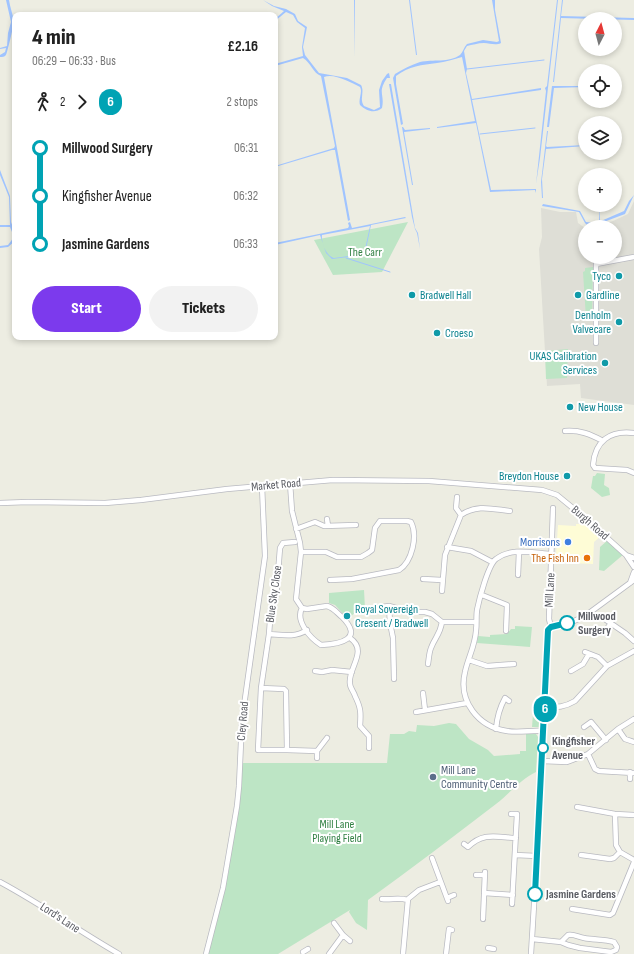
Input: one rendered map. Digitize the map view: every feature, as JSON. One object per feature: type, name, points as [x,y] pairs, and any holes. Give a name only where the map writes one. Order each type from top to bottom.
[{"type":"street","points":[[622,259],[634,257]]},
{"type":"street","points":[[596,264],[596,343]]},
{"type":"street","points":[[584,331],[596,330]]},
{"type":"street","points":[[565,431],[575,430],[587,433],[603,440]]},
{"type":"street","points":[[634,434],[621,432],[611,435],[603,440],[597,447],[593,465],[595,468],[627,470],[634,473]]},
{"type":"street","name":"Market Road","points":[[0,503],[105,503],[290,483],[333,480],[426,481],[534,489],[552,493]]},
{"type":"street","points":[[290,483],[296,529],[301,552],[296,599],[302,608],[331,607],[350,626],[350,638],[346,641],[321,645],[307,630],[300,618],[299,612],[302,608]]},
{"type":"street","name":"Cley Road","points":[[206,954],[223,888],[237,806],[242,720],[265,556],[262,486]]},
{"type":"street","name":"Burgh Road","points":[[552,493],[557,495],[582,515],[626,555],[634,567]]},
{"type":"street","points":[[457,497],[456,508],[461,515]]},
{"type":"street","points":[[442,591],[443,563],[447,547],[461,515],[467,511],[479,508],[510,511]]},
{"type":"street","name":"Mill Lane","points":[[531,954],[548,634],[551,627],[549,619],[552,511],[558,514]]},
{"type":"street","points":[[327,519],[328,526]]},
{"type":"street","points":[[301,552],[326,552],[337,557],[361,556],[372,550],[375,528],[380,521],[411,522],[414,532],[412,552],[408,562],[399,570],[352,579],[330,580]]},
{"type":"street","points":[[296,529],[315,522],[328,526],[356,526]]},
{"type":"street","name":"Blue Sky Close","points":[[287,750],[258,750],[261,688],[269,634],[271,608],[276,598],[281,544],[295,542]]},
{"type":"street","points":[[447,547],[471,551],[492,562]]},
{"type":"street","points":[[544,731],[508,731],[496,729],[488,725],[480,720],[471,710],[467,703],[463,685],[465,672],[475,644],[478,609],[492,562],[503,554],[512,552],[552,554]]},
{"type":"street","points":[[518,575],[519,552]]},
{"type":"street","name":"Burgh Road","points":[[626,555],[634,558]]},
{"type":"street","points":[[551,627],[568,623],[584,616],[632,581],[634,572]]},
{"type":"street","points":[[423,579],[442,580]]},
{"type":"street","points":[[482,595],[507,604],[506,631]]},
{"type":"street","points":[[366,609],[389,606],[410,612],[425,612],[432,614],[442,622],[476,622]]},
{"type":"street","points":[[389,606],[394,678]]},
{"type":"street","points":[[590,631],[604,633],[610,621],[634,641]]},
{"type":"street","points":[[428,664],[431,647],[439,635],[442,622]]},
{"type":"street","name":"Blue Sky Close","points":[[269,634],[294,636],[307,630]]},
{"type":"street","points":[[350,638],[354,640],[358,649],[350,684],[361,712],[360,726],[369,736],[369,748]]},
{"type":"street","points":[[545,706],[560,707],[575,701],[607,666],[634,651]]},
{"type":"street","points":[[570,671],[583,664],[587,653],[598,657],[607,666]]},
{"type":"street","points":[[469,660],[487,666],[514,664]]},
{"type":"street","points":[[315,671],[322,672],[332,670],[352,672]]},
{"type":"street","points":[[261,688],[284,689],[286,691],[287,750],[317,751]]},
{"type":"street","points":[[423,693],[425,710]]},
{"type":"street","points":[[496,729],[497,716],[505,698]]},
{"type":"street","points":[[416,712],[467,703]]},
{"type":"street","points":[[542,761],[567,762],[588,754],[618,729],[634,719]]},
{"type":"street","points":[[584,727],[591,722],[606,740]]},
{"type":"street","points":[[618,729],[625,739],[630,742],[634,742]]},
{"type":"street","points":[[317,758],[317,751],[327,738]]},
{"type":"street","points":[[369,742],[376,742]]},
{"type":"street","points":[[588,754],[595,770],[632,772],[630,780]]},
{"type":"street","points":[[577,807],[615,814],[634,815]]},
{"type":"street","points":[[511,814],[517,814],[516,855],[512,904]]},
{"type":"street","points":[[572,909],[610,915],[613,913],[634,861],[620,852],[616,845],[615,814]]},
{"type":"street","points":[[466,847],[487,836],[516,838]]},
{"type":"street","points":[[581,855],[610,859],[614,858],[620,852]]},
{"type":"street","points":[[516,855],[537,856]]},
{"type":"street","points":[[432,858],[447,899],[454,895]]},
{"type":"street","points":[[476,875],[485,874],[483,918]]},
{"type":"street","name":"Lord's Lane","points":[[0,882],[29,898],[79,931],[119,954]]},
{"type":"street","points":[[403,954],[407,900],[419,890],[440,882]]},
{"type":"street","points":[[484,893],[513,895]]},
{"type":"street","points":[[382,899],[391,900],[399,898],[407,900]]},
{"type":"street","points":[[334,923],[343,935],[350,941]]},
{"type":"street","points":[[446,954],[448,929]]},
{"type":"street","points":[[532,940],[561,942],[580,948],[611,952],[617,948],[614,942],[585,938],[571,934],[561,942]]},
{"type":"street","points":[[329,954],[343,935]]},
{"type":"shaded area","points":[[634,201],[634,405],[581,398],[580,384],[547,386],[539,249],[542,237],[541,208],[560,212],[576,212],[578,223],[578,264],[622,264],[622,220],[615,220],[628,214]]},
{"type":"shaded area","points":[[576,524],[586,524],[600,537],[594,542],[593,564],[570,563],[569,558],[557,558],[556,556],[558,525],[576,526]]},
{"type":"green space","name":"The Carr","points":[[408,222],[382,272],[333,275],[314,240]]},
{"type":"green space","points":[[593,267],[592,318],[586,318],[583,272],[585,271],[585,268]]},
{"type":"green space","points":[[568,349],[567,378],[546,379],[545,351]]},
{"type":"green space","points":[[597,473],[605,474],[604,485],[609,488],[610,495],[602,497],[591,488],[593,476]]},
{"type":"green space","points":[[608,540],[624,554],[604,571],[599,570],[600,547]]},
{"type":"green space","points":[[364,590],[365,608],[358,610],[348,619],[335,605],[329,603],[329,593]]},
{"type":"green space","points":[[515,626],[532,627],[530,647],[477,643],[478,636],[490,637],[490,635],[507,634],[511,629],[515,629]]},
{"type":"green space","points":[[543,706],[542,724],[539,727],[532,727],[533,714]]},
{"type":"green space","name":"Mill Lane Playing Field","points":[[449,723],[456,724],[469,739],[488,750],[494,756],[520,754],[520,751],[526,751],[526,733],[536,734],[538,737],[536,772],[525,779],[496,804],[432,853],[368,900],[367,930],[356,923],[349,912],[350,910],[278,954],[208,954],[228,875],[241,763],[387,763],[390,734],[404,734],[409,731],[416,732],[417,725],[434,726]]},
{"type":"water","points":[[6,0],[9,0],[12,13],[12,30],[6,55],[0,57],[0,55],[5,52],[6,48],[0,48],[7,46],[11,22]]},
{"type":"water","points":[[263,0],[295,14],[298,21],[307,27],[303,47],[305,55],[319,73],[347,78],[361,85],[362,101],[364,106],[374,110],[380,107],[379,90],[382,81],[389,73],[390,78],[387,78],[382,87],[382,108],[376,111],[365,109],[360,105],[360,87],[337,77],[324,77],[350,220],[348,221],[335,150],[278,166],[334,148],[335,146],[321,76],[316,73],[303,58],[278,65],[278,63],[303,56],[302,47],[305,28],[297,22],[293,15],[286,12],[278,19],[278,16],[284,11]]},
{"type":"water","points":[[354,0],[355,0],[354,58]]},
{"type":"water","points":[[410,0],[417,55],[416,55]]},
{"type":"water","points":[[492,0],[495,0],[495,10],[501,43],[475,44],[467,46],[464,51],[467,69],[466,73],[472,99],[541,88],[541,90],[472,100],[491,190],[536,189],[536,193],[535,190],[490,192],[476,123],[437,128],[475,121],[462,57],[443,62],[416,66],[396,76],[403,124],[401,125],[393,78],[395,74],[420,62],[446,60],[456,57],[461,54],[467,44],[483,40],[499,41]]},
{"type":"water","points":[[557,0],[536,184],[546,91],[545,88],[547,86]]},
{"type":"water","points":[[562,0],[563,0],[561,16],[578,16],[578,18],[561,18],[553,82]]},
{"type":"water","points":[[622,18],[634,18],[634,20],[622,20]]},
{"type":"water","points":[[389,84],[391,84],[415,228],[418,233],[420,249],[412,217]]},
{"type":"water","points":[[552,86],[578,86],[578,87],[554,88],[549,127],[547,127]]},
{"type":"water","points":[[402,127],[405,130],[430,128],[404,132],[413,185],[412,185]]},
{"type":"water","points":[[547,131],[547,147],[578,145],[546,149],[542,179],[543,198],[541,182]]},
{"type":"water","points":[[0,170],[10,196],[12,232],[10,227],[0,227],[0,225],[10,225],[9,197],[0,175]]},
{"type":"water","points":[[634,195],[625,214],[609,220],[603,220],[624,211]]},
{"type":"water","points":[[543,204],[578,211],[578,212],[542,206]]},
{"type":"water","points":[[579,212],[581,212],[585,220],[583,220]]},
{"type":"water","points":[[406,218],[371,225],[364,255],[332,259],[326,253],[323,245],[326,252],[334,258],[364,254],[370,226],[322,235],[323,244],[320,235],[278,244],[278,242],[348,228],[348,223],[350,222],[352,228]]},
{"type":"water","points":[[12,240],[12,244],[8,247],[0,248],[0,246],[8,245]]},
{"type":"waterway","points":[[467,69],[544,60]]},
{"type":"waterway","points":[[480,134],[535,128]]},
{"type":"waterway","points":[[346,258],[390,272]]},
{"type":"bus line","name":"6","points":[[535,894],[548,630],[551,627],[567,623]]},
{"type":"place","name":"Tyco","points":[[619,276]]},
{"type":"place","name":"Bradwell Hall","points":[[412,295]]},
{"type":"place","name":"Gardline","points":[[578,295]]},
{"type":"place","name":"Denholm Valvecare","points":[[619,322]]},
{"type":"place","name":"Croeso","points":[[437,333]]},
{"type":"place","name":"UKAS Calibration Services","points":[[605,363]]},
{"type":"place","name":"New House","points":[[570,407]]},
{"type":"place","name":"Breydon House","points":[[567,476]]},
{"type":"place","name":"Morrisons","points":[[568,542]]},
{"type":"place","name":"The Fish Inn","points":[[587,558]]},
{"type":"place","name":"Royal Sovereign Cresent / Bradwell","points":[[347,616]]},
{"type":"place","name":"Millwood Surgery","points":[[567,623]]},
{"type":"place","name":"Kingfisher Avenue","points":[[543,748]]},
{"type":"place","name":"Mill Lane Community Centre","points":[[433,777]]},
{"type":"place","name":"Jasmine Gardens","points":[[535,894]]}]
